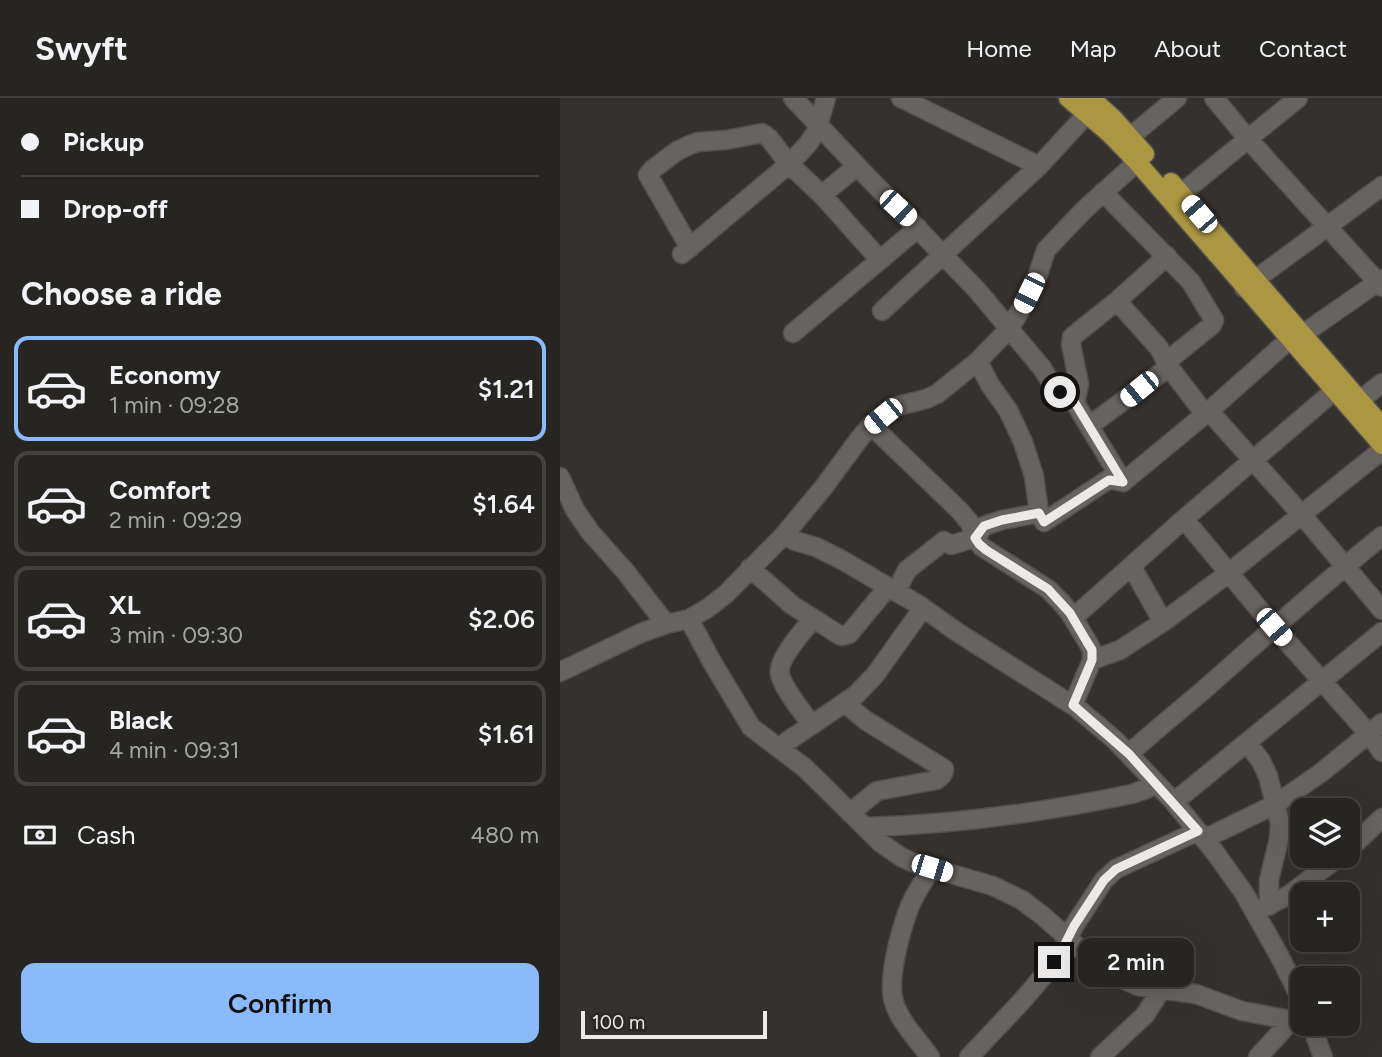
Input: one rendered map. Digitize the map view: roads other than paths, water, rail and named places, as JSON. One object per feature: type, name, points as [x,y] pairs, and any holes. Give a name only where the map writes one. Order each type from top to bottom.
[{"type":"main road","points":[[1068,98],[1089,106],[1130,137],[1250,284],[1382,426]]},
{"type":"main road","points":[[1089,106],[1111,135],[1137,162],[1177,197]]},
{"type":"main road","points":[[1296,336],[1334,391],[1382,448]]},
{"type":"street","points":[[793,98],[881,193],[977,290],[1042,368],[1054,387],[1075,403],[1123,482]]},
{"type":"street","points":[[826,98],[813,138],[789,164],[685,251],[649,176],[650,171],[677,151],[692,144],[759,133],[769,138],[789,164],[822,195],[880,260]]},
{"type":"street","points":[[901,98],[1039,166]]},
{"type":"street","points":[[1130,137],[1177,98]]},
{"type":"street","points":[[978,361],[990,385],[1008,410],[1023,442],[1034,476],[1039,513],[1044,522],[1109,480],[1123,482],[1296,336],[1381,283],[1248,139],[1214,98]]},
{"type":"street","points":[[1177,197],[1298,98]]},
{"type":"street","points":[[882,311],[1039,166],[1089,106]]},
{"type":"street","points":[[560,672],[641,633],[689,619],[726,594],[784,535],[871,425],[894,407],[937,394],[978,361],[1009,329],[1037,277],[1046,250],[1084,210],[1137,162]]},
{"type":"street","points":[[822,195],[857,166]]},
{"type":"street","points":[[1250,284],[1382,186]]},
{"type":"street","points":[[1089,426],[1167,365],[1212,325],[1214,320],[1191,282],[1103,192]]},
{"type":"street","points":[[793,333],[918,228]]},
{"type":"street","points":[[1075,403],[1079,384],[1072,337],[1167,256]]},
{"type":"street","points":[[1117,301],[1159,348],[1167,365],[1207,413],[1302,515],[1382,610]]},
{"type":"street","points":[[1359,401],[1382,383]]},
{"type":"street","points":[[1073,618],[1334,391]]},
{"type":"street","points":[[871,425],[959,510],[970,523],[979,544],[1048,589],[1073,618],[1092,650],[1092,660],[1073,705]]},
{"type":"street","points":[[1092,660],[1120,650],[1163,622],[1302,515],[1382,448]]},
{"type":"street","points":[[560,477],[575,510],[591,533],[666,624]]},
{"type":"street","points":[[750,568],[792,605],[841,636],[849,634],[907,570],[944,541],[951,545],[975,538],[984,526],[1039,513]]},
{"type":"street","points":[[1184,519],[1321,681],[1375,729],[1382,752]]},
{"type":"street","points":[[784,535],[842,559],[1073,705],[1129,754],[1174,803],[1262,909],[1290,977]]},
{"type":"street","points":[[1129,754],[1382,536]]},
{"type":"street","points":[[1132,567],[1163,622]]},
{"type":"street","points":[[779,747],[856,695],[875,675],[923,608]]},
{"type":"street","points":[[689,619],[751,727],[814,776],[891,851],[914,863],[1006,892],[1022,900],[1096,963],[1138,986],[1196,994],[1242,1011],[1290,1020]]},
{"type":"street","points":[[812,725],[779,672],[780,664],[813,619]]},
{"type":"street","points":[[1174,803],[1382,632]]},
{"type":"street","points":[[845,702],[865,720],[942,766],[944,772],[936,780],[877,791],[850,813]]},
{"type":"street","points":[[969,1057],[1022,1001],[1057,958],[1104,880],[1116,869],[1276,804],[1322,772],[1375,729]]},
{"type":"street","points":[[1247,743],[1261,761],[1268,776],[1280,824],[1279,839],[1262,909]]},
{"type":"street","points":[[865,827],[914,826],[1044,810],[1132,794],[1155,783]]},
{"type":"street","points":[[1360,838],[1382,818]]},
{"type":"street","points":[[930,1057],[893,1002],[891,979],[908,911],[932,868]]},
{"type":"street","points":[[1262,909],[1289,895],[1324,868]]},
{"type":"street","points":[[1101,1057],[1144,1015],[1161,990]]},
{"type":"street","points":[[1258,1057],[1290,1027]]},
{"type":"street","points":[[1315,1036],[1323,1057]]}]
